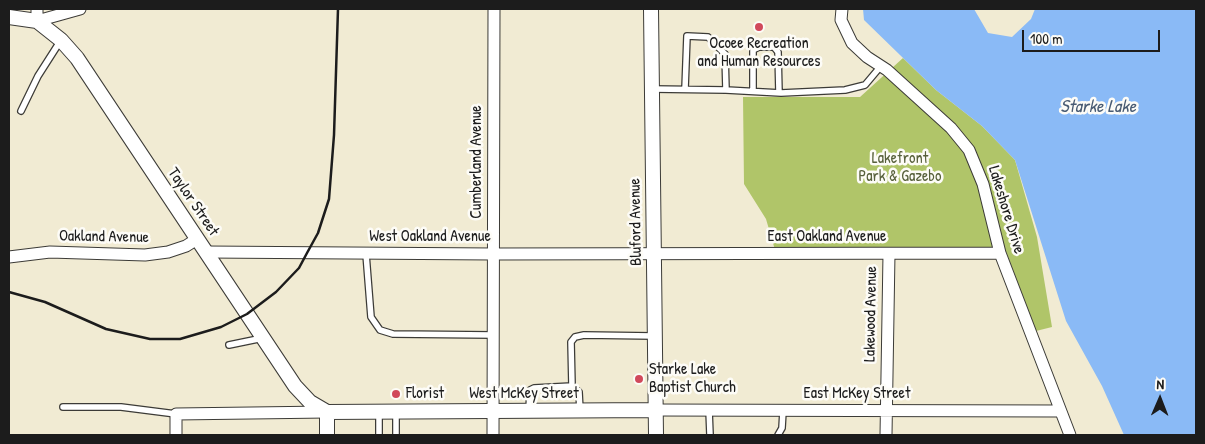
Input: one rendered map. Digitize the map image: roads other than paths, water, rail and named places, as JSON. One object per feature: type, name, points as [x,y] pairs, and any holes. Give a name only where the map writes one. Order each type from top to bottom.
[{"type":"street","points":[[9,17],[80,9]]},
{"type":"street","name":"Cumberland Avenue","points":[[493,435],[494,9]]},
{"type":"street","name":"Bluford Avenue","points":[[650,9],[656,435]]},
{"type":"street","name":"Lakeshore Drive","points":[[842,9],[841,20],[852,43],[951,128],[969,150],[983,184],[1000,253],[1059,411],[1070,435]]},
{"type":"street","name":"Taylor Street","points":[[37,15],[77,58],[295,386],[310,402],[330,412]]},
{"type":"street","name":"Oakland Avenue","points":[[9,257],[50,252],[145,255],[168,252],[186,246],[197,239]]},
{"type":"street","name":"West Oakland Avenue","points":[[206,252],[654,254]]},
{"type":"street","name":"East Oakland Avenue","points":[[654,254],[1000,253]]},
{"type":"street","name":"Lakewood Avenue","points":[[886,435],[889,254]]},
{"type":"street","name":"East McKey Street","points":[[655,410],[1059,411]]},
{"type":"street","name":"West McKey Street","points":[[176,414],[655,410]]},
{"type":"street","points":[[326,435],[330,412]]},
{"type":"street","points":[[176,414],[176,435]]},
{"type":"lane","points":[[685,89],[687,36],[708,37],[725,54],[726,90]]},
{"type":"lane","points":[[21,111],[38,76],[61,40]]},
{"type":"lane","points":[[752,91],[753,50],[759,47],[774,47],[778,52],[778,93]]},
{"type":"lane","points":[[652,89],[803,94],[857,88],[865,85],[881,66]]},
{"type":"lane","points":[[366,254],[371,317],[380,330],[393,334],[493,334]]},
{"type":"lane","points":[[572,386],[571,342],[575,337],[584,335],[654,336]]},
{"type":"lane","points":[[229,345],[263,338]]},
{"type":"lane","points":[[529,411],[528,395],[530,390],[534,388],[572,386],[579,392],[580,411]]},
{"type":"lane","points":[[63,407],[121,407],[176,414]]},
{"type":"lane","points":[[709,410],[710,435]]},
{"type":"lane","points":[[778,435],[782,428],[783,410]]},
{"type":"lane","points":[[379,412],[379,435]]},
{"type":"lane","points":[[396,412],[396,435]]},
{"type":"water","name":"Starke Lake","points":[[863,9],[974,9],[988,33],[1012,37],[1031,19],[1035,9],[1196,9],[1196,435],[1124,435],[1102,386],[1066,321],[1015,160],[982,126],[936,90],[864,20]]},
{"type":"railway","points":[[9,292],[45,302],[106,329],[150,339],[180,339],[221,327],[247,314],[276,292],[299,268],[318,233],[329,199],[334,135],[338,9]]},
{"type":"place","name":"Ocoee Recreation and Human Resources","points":[[759,27]]},
{"type":"place","name":"Starke Lake Baptist Church","points":[[639,379]]},
{"type":"place","name":"Florist","points":[[396,394]]},
{"type":"park label","name":"Lakefront Park & Gazebo","points":[[900,168]]}]
